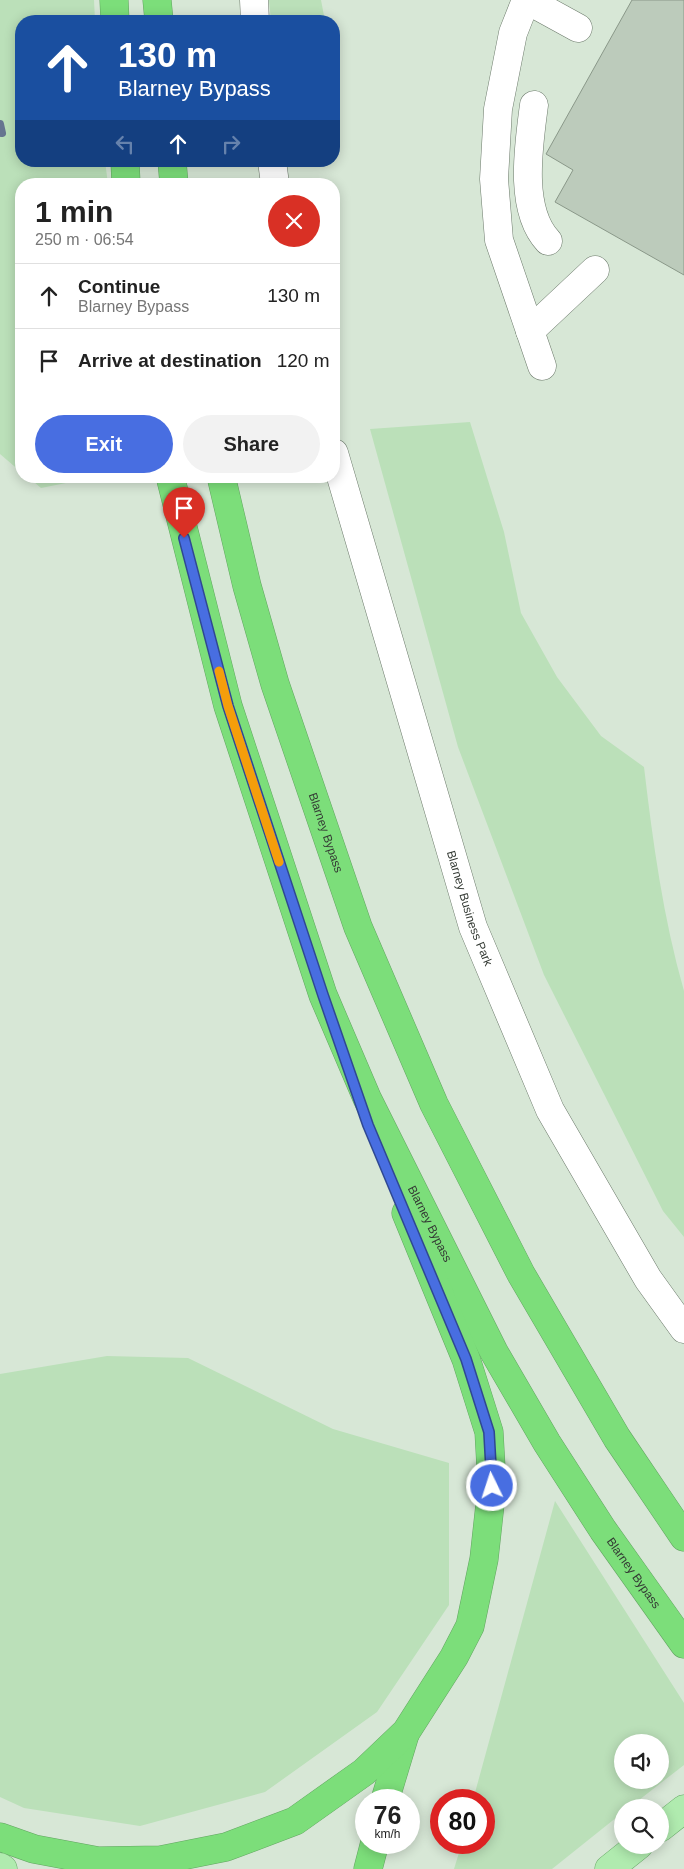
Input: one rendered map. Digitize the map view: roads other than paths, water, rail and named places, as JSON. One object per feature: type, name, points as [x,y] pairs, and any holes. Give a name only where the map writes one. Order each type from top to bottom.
[{"type":"highway","points":[[114,0],[115,15]]},
{"type":"highway","points":[[157,0],[158,15]]},
{"type":"highway","name":"Blarney Bypass","points":[[172,483],[228,706],[323,995],[366,1098],[494,1352],[547,1442],[603,1530],[684,1644]]},
{"type":"highway","name":"Blarney Bypass","points":[[223,483],[247,586],[275,684],[358,927],[430,1095],[521,1274],[617,1438],[684,1537]]},
{"type":"highway","points":[[0,1837],[34,1849],[98,1861],[161,1860],[226,1848],[296,1821],[364,1772],[406,1732],[454,1658],[470,1626],[484,1559],[492,1486],[489,1432],[466,1359],[368,1125],[323,995]]},
{"type":"highway","points":[[389,1789],[406,1732]]},
{"type":"highway","points":[[368,1869],[372,1854]]},
{"type":"main road","points":[[669,1821],[684,1809]]},
{"type":"main road","points":[[609,1869],[628,1854]]},
{"type":"street","points":[[254,0],[255,15]]},
{"type":"street","points":[[542,366],[499,240],[494,179],[498,109],[513,33],[526,0],[578,28]]},
{"type":"street","points":[[534,105],[528,189],[534,218],[542,236],[548,241]]},
{"type":"street","points":[[530,331],[595,270]]},
{"type":"street","name":"Blarney Business Park","points":[[340,473],[473,927],[550,1110],[648,1279],[684,1329]]},
{"type":"waterway","points":[[0,124],[2,133]]}]
